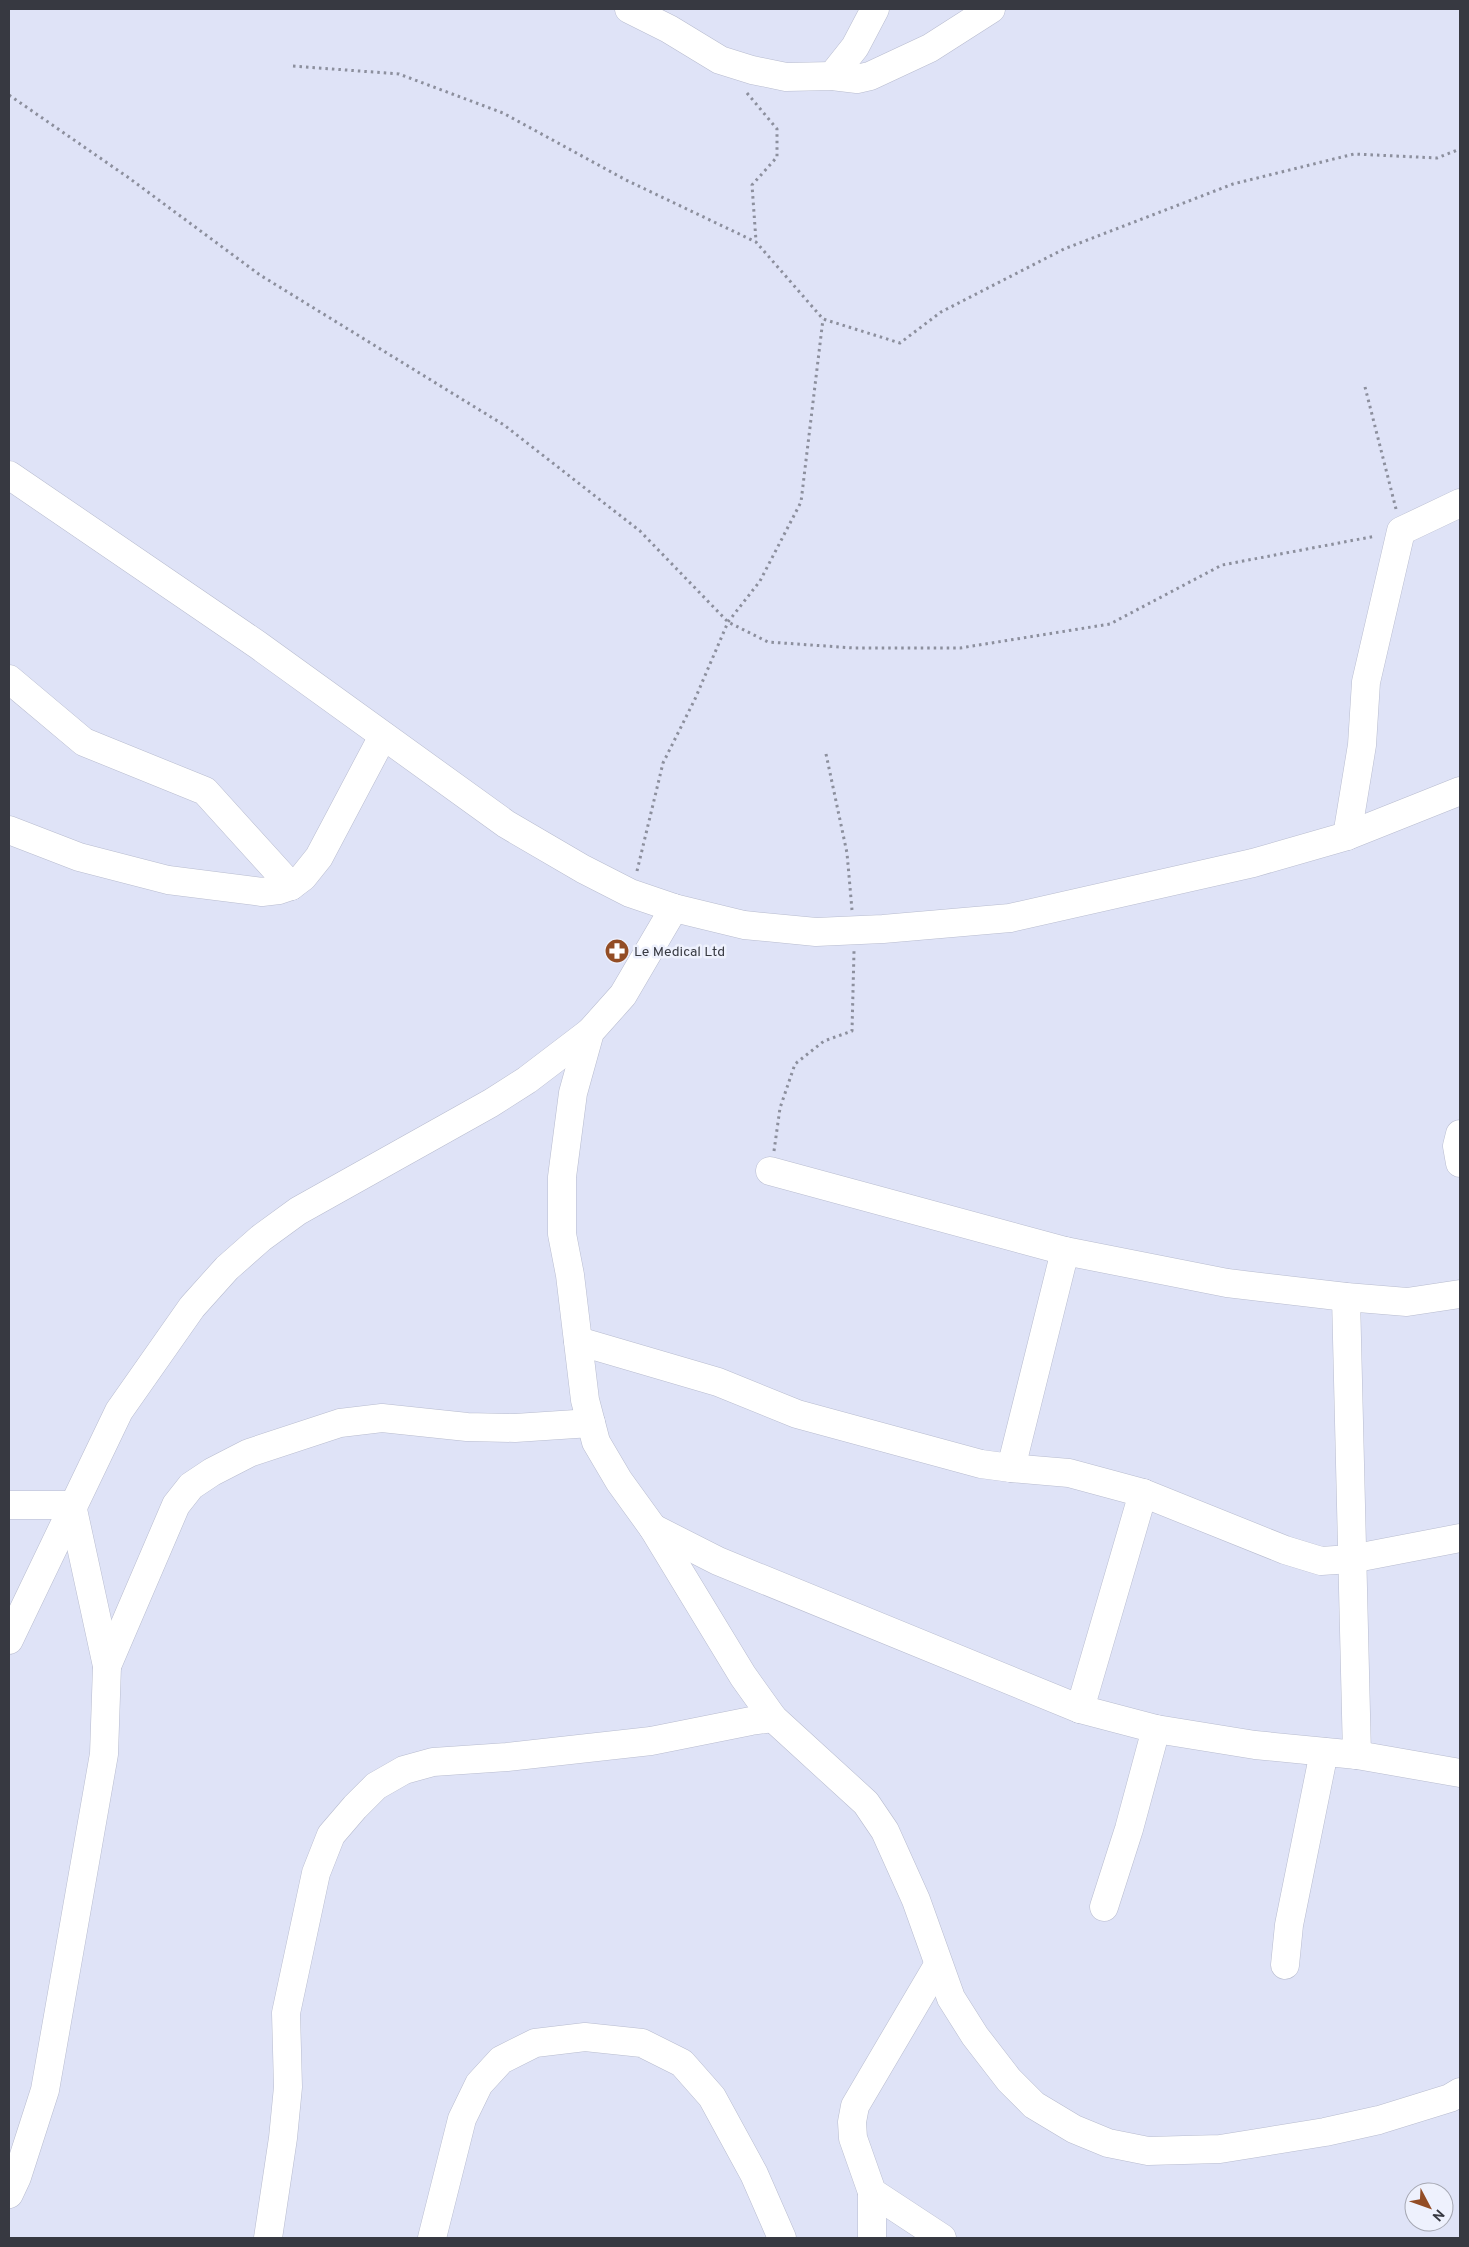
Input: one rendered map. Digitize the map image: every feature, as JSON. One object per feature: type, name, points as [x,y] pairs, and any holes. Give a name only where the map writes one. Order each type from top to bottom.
[{"type":"street","points":[[630,9],[669,29],[720,60],[752,70],[786,77],[832,76],[858,79],[870,76],[930,48],[992,9]]},
{"type":"street","points":[[832,76],[855,46],[875,9]]},
{"type":"street","points":[[9,475],[258,645],[506,824],[583,869],[630,893],[674,908],[744,924],[816,932],[1010,918],[1253,863],[1347,836],[1460,791]]},
{"type":"street","points":[[1347,836],[1362,745],[1366,682],[1401,531],[1460,503]]},
{"type":"street","points":[[9,678],[84,742],[205,791],[291,886]]},
{"type":"street","points":[[9,830],[78,857],[168,880],[262,892],[291,886],[303,877],[319,857],[383,736]]},
{"type":"street","points":[[9,1640],[72,1505],[119,1411],[192,1307],[227,1268],[261,1238],[298,1211],[491,1103],[527,1080],[590,1032],[622,994],[674,908]]},
{"type":"street","points":[[590,1032],[573,1093],[562,1177],[562,1234],[570,1275],[585,1400],[596,1442],[619,1481],[653,1528],[743,1676],[773,1718],[866,1803],[885,1831],[916,1900],[951,1998],[975,2036],[1009,2080],[1034,2105],[1074,2129],[1108,2143],[1148,2151],[1220,2149],[1325,2132],[1379,2120],[1450,2098],[1460,2092]]},
{"type":"street","points":[[1460,1134],[1457,1146],[1460,1163]]},
{"type":"street","points":[[770,1171],[1065,1251],[1227,1284],[1407,1302],[1460,1294]]},
{"type":"street","points":[[1011,1468],[1065,1251]]},
{"type":"street","points":[[1346,1296],[1357,1755]]},
{"type":"street","points":[[578,1341],[718,1382],[797,1414],[981,1464],[1069,1473],[1143,1493],[1285,1550],[1321,1560],[1351,1559],[1460,1538]]},
{"type":"street","points":[[107,1666],[176,1505],[190,1486],[212,1472],[249,1454],[340,1422],[382,1418],[467,1427],[515,1428],[591,1423]]},
{"type":"street","points":[[1080,1709],[1143,1493]]},
{"type":"street","points":[[9,1505],[72,1505]]},
{"type":"street","points":[[9,2194],[17,2177],[45,2090],[104,1754],[107,1666],[72,1505]]},
{"type":"street","points":[[653,1528],[718,1561],[1080,1709],[1156,1728],[1255,1745],[1357,1755],[1460,1774]]},
{"type":"street","points":[[268,2238],[283,2138],[288,2087],[286,2013],[288,2003],[316,1873],[331,1835],[355,1807],[376,1786],[404,1770],[433,1762],[507,1757],[651,1741],[773,1718]]},
{"type":"street","points":[[1104,1907],[1129,1829],[1156,1728]]},
{"type":"street","points":[[1284,1965],[1289,1925],[1324,1752]]},
{"type":"street","points":[[872,2238],[872,2192],[853,2138],[852,2122],[855,2106],[938,1965]]},
{"type":"street","points":[[432,2238],[462,2119],[479,2084],[501,2060],[535,2043],[585,2037],[642,2043],[682,2063],[712,2097],[754,2174],[782,2238]]},
{"type":"street","points":[[872,2192],[942,2238]]},
{"type":"path","points":[[294,66],[399,74],[503,113],[626,180],[756,242],[823,319],[900,343],[942,312],[1064,250],[1233,184],[1354,154],[1437,158],[1460,149]]},
{"type":"path","points":[[745,90],[777,128],[776,157],[752,186],[756,242]]},
{"type":"path","points":[[9,95],[129,178],[260,275],[504,425],[640,531],[728,622],[768,642],[854,648],[960,648],[1110,624],[1222,564],[1401,531],[1365,387]]},
{"type":"path","points":[[630,893],[644,848],[663,763],[695,699],[728,622],[760,581],[801,502],[823,319]]},
{"type":"path","points":[[770,1171],[780,1108],[795,1064],[824,1041],[852,1031],[854,930],[847,854],[826,754]]},
{"type":"place","name":"Le Medical Ltd","points":[[617,951]]}]
